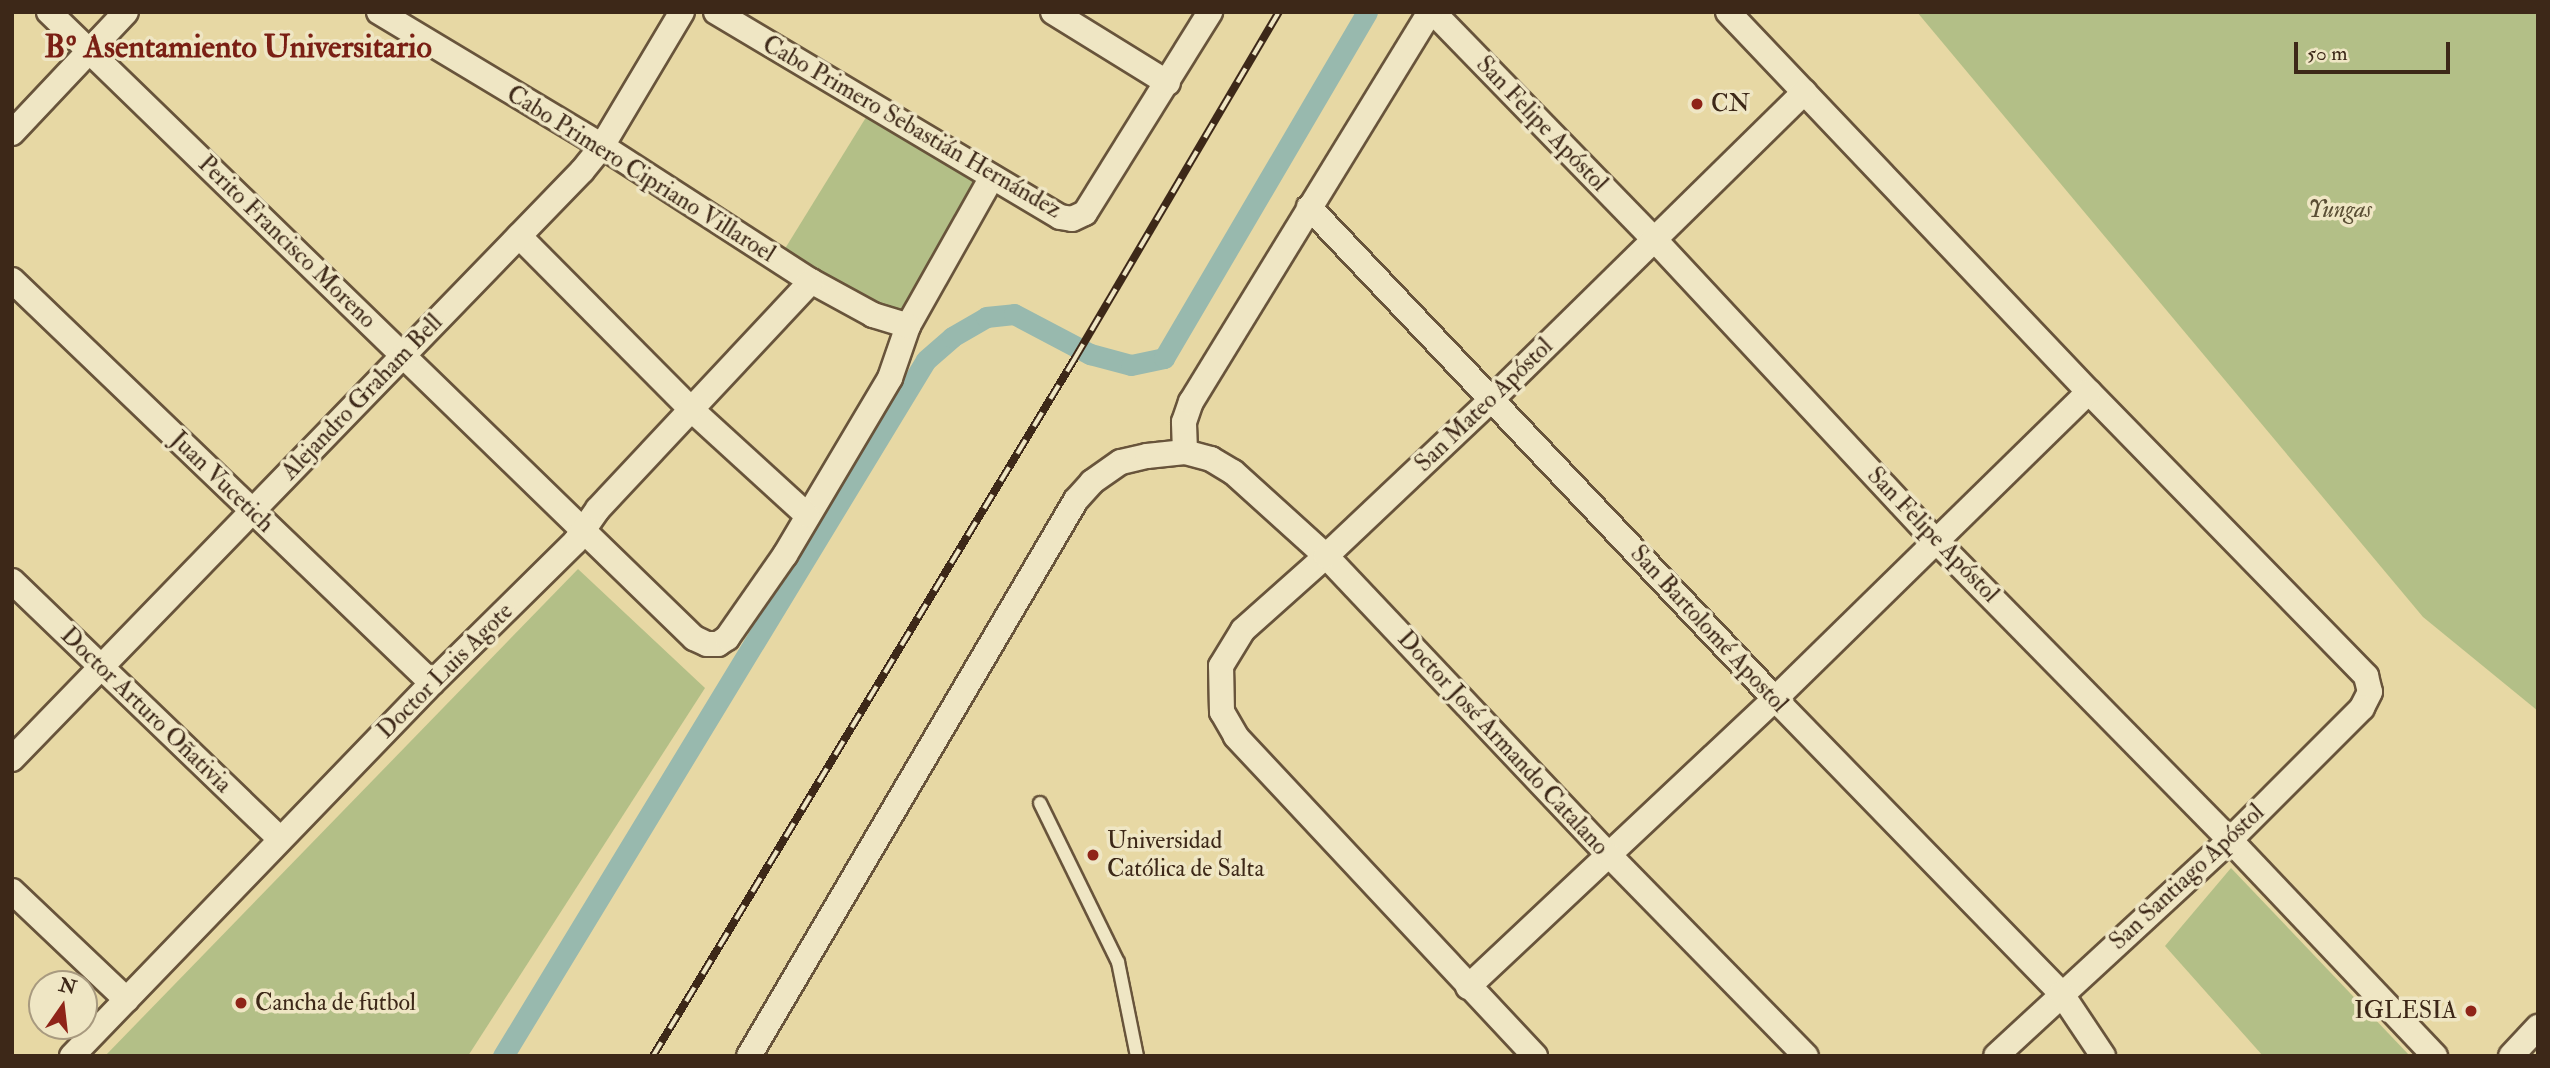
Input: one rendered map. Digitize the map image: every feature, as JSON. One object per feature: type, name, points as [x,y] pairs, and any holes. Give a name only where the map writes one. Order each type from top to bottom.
[{"type":"street","name":"Perito Francisco Moreno","points":[[48,12],[404,354],[694,638],[707,644],[718,644],[737,625],[785,555],[807,515]]},
{"type":"street","points":[[12,133],[126,12]]},
{"type":"street","name":"Cabo Primero Cipriano Villaroel","points":[[379,12],[601,146],[811,281],[873,315],[908,326]]},
{"type":"street","name":"Alejandro Graham Bell","points":[[12,759],[582,172],[601,146],[682,12]]},
{"type":"street","name":"Cabo Primero Sebastián Hernández","points":[[716,12],[1060,217],[1072,219],[1085,213],[1168,83]]},
{"type":"street","points":[[1053,12],[1168,83],[1210,12]]},
{"type":"street","points":[[749,1056],[1076,500],[1092,482],[1121,462],[1185,452],[1184,422],[1191,402],[1309,206],[1431,12]]},
{"type":"street","name":"San Felipe Apóstol","points":[[1431,12],[1654,239],[1937,542],[2230,840],[2435,1056]]},
{"type":"street","points":[[1468,987],[1775,699],[2089,391],[1728,12]]},
{"type":"street","name":"San Mateo Apóstol","points":[[1535,1056],[1236,736],[1222,712],[1219,691],[1221,666],[1242,629],[1326,556],[1492,398],[1804,92]]},
{"type":"street","points":[[519,236],[693,411],[807,515],[890,378],[908,326],[992,177]]},
{"type":"street","name":"San Bartolomé Apostol","points":[[1309,206],[1775,699],[2062,993],[2103,1056]]},
{"type":"street","name":"Juan Vucetich","points":[[12,279],[432,682]]},
{"type":"street","name":"Doctor Luis Agote","points":[[72,1056],[432,682],[575,542],[598,509],[693,411],[811,281]]},
{"type":"street","name":"San Santiago Apóstol","points":[[1996,1056],[2230,840],[2362,708],[2370,692],[2366,676],[2089,391]]},
{"type":"street","name":"Doctor José Armando Catalano","points":[[1185,452],[1211,459],[1233,472],[1326,556],[1610,856],[1806,1056]]},
{"type":"street","name":"Doctor Arturo Oñativia","points":[[12,581],[280,839]]},
{"type":"street","points":[[12,891],[127,1000]]},
{"type":"street","points":[[2511,1056],[2538,1027]]},
{"type":"lane","points":[[1040,803],[1118,962],[1137,1056]]},
{"type":"green space","name":"Yungas","points":[[1917,12],[2538,12],[2538,711],[2423,617]]},
{"type":"green space","points":[[873,106],[992,177],[908,326],[778,260]]},
{"type":"green space","points":[[578,569],[705,688],[468,1056],[105,1056]]},
{"type":"green space","points":[[2231,868],[2410,1056],[2263,1056],[2165,946]]},
{"type":"waterway","points":[[503,1056],[926,360],[952,337],[986,317],[1014,314],[1090,354],[1131,365],[1164,358],[1367,12]]},
{"type":"railway","points":[[653,1056],[1075,358],[1279,12]]},
{"type":"place","name":"CN","points":[[1697,104]]},
{"type":"place","name":"Universidad Católica de Salta","points":[[1093,855]]},
{"type":"place","name":"Cancha de futbol","points":[[241,1003]]},
{"type":"place","name":"IGLESIA","points":[[2471,1011]]},
{"type":"district","name":"Bº Asentamiento Universitario","points":[[238,47]]}]
